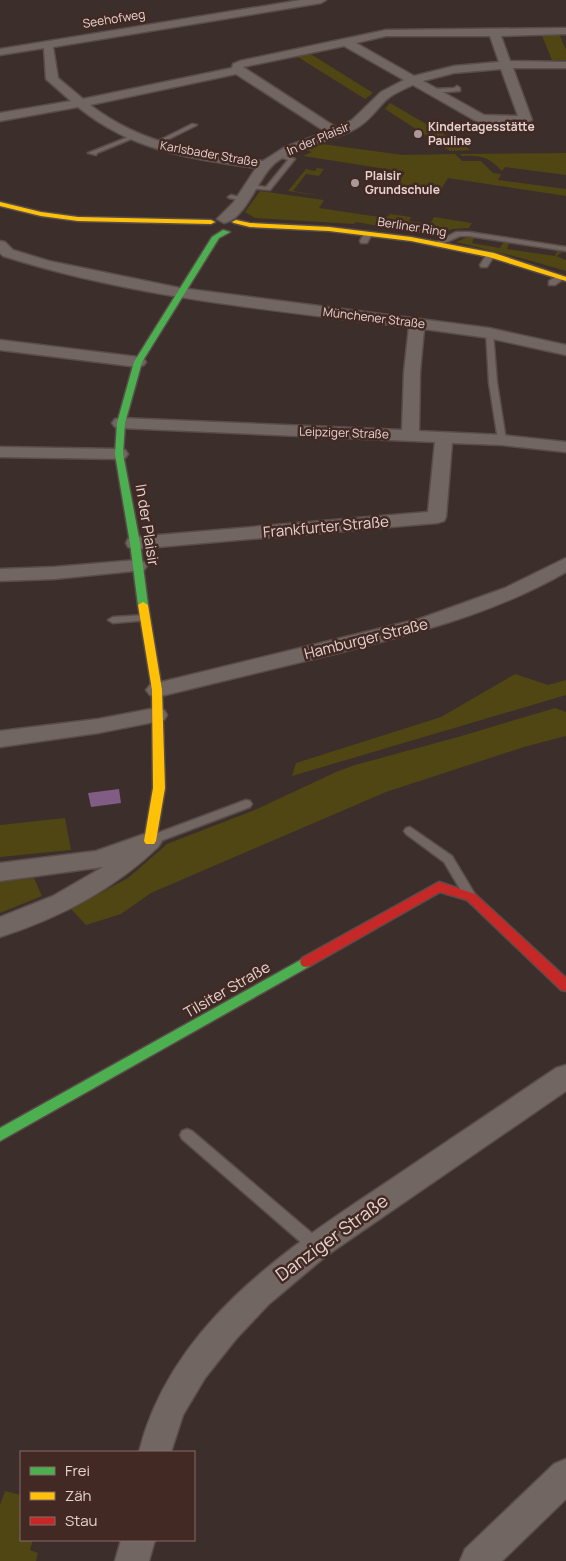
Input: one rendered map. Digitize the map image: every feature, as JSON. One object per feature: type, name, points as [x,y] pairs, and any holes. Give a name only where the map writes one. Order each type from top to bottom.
[{"type":"street","name":"Seehofweg","points":[[0,52],[321,0]]},
{"type":"street","points":[[238,70],[237,66],[240,64],[386,33],[566,31]]},
{"type":"street","points":[[346,42],[480,118],[488,120],[526,120],[494,32]]},
{"type":"street","name":"Karlsbader Straße","points":[[49,49],[52,79],[106,122],[133,137],[158,146],[208,157],[266,165]]},
{"type":"street","name":"In der Plaisir","points":[[150,841],[158,788],[157,690],[135,543],[119,454],[121,423],[138,362],[224,225],[244,189],[266,165],[280,155],[356,123],[391,91],[416,80],[460,69],[507,65],[566,65]]},
{"type":"street","points":[[0,117],[81,103],[238,70],[336,133]]},
{"type":"street","name":"Berliner Ring","points":[[0,204],[17,209],[58,213],[78,219],[146,218],[224,225],[250,225],[436,244],[487,261],[560,280]]},
{"type":"street","name":"Münchener Straße","points":[[0,245],[8,253],[46,265],[143,283],[180,293],[489,333],[566,350]]},
{"type":"street","points":[[410,436],[412,372],[417,323]]},
{"type":"street","points":[[0,345],[138,362]]},
{"type":"street","name":"Leipziger Straße","points":[[121,423],[502,440],[566,448]]},
{"type":"street","name":"Frankfurter Straße","points":[[135,543],[437,517],[445,481],[444,438]]},
{"type":"street","points":[[0,452],[119,454]]},
{"type":"street","name":"Hamburger Straße","points":[[157,690],[463,613],[503,593],[536,583],[566,564]]},
{"type":"street","points":[[0,575],[54,573],[137,566]]},
{"type":"street","points":[[0,739],[98,726],[156,715]]},
{"type":"street","points":[[0,872],[98,860],[150,841]]},
{"type":"street","points":[[0,927],[54,907],[112,875],[134,858],[150,841]]},
{"type":"street","name":"Tilsiter Straße","points":[[0,1135],[439,887],[471,898]]},
{"type":"street","points":[[471,898],[566,986]]},
{"type":"street","name":"Danziger Straße","points":[[155,1451],[165,1419],[179,1389],[241,1309],[276,1276],[316,1246],[566,1076]]},
{"type":"street","points":[[477,1561],[566,1476]]},
{"type":"street","points":[[132,1561],[138,1541]]},
{"type":"lane","points":[[433,91],[458,90],[457,88]]},
{"type":"lane","points":[[158,146],[194,125]]},
{"type":"lane","points":[[94,154],[91,152],[133,137]]},
{"type":"lane","points":[[244,189],[268,189],[292,159],[280,155]]},
{"type":"lane","points":[[436,244],[458,234],[468,234],[566,249]]},
{"type":"lane","points":[[489,333],[493,383],[502,440]]},
{"type":"lane","points":[[114,620],[145,618]]},
{"type":"lane","points":[[150,841],[246,804]]},
{"type":"lane","points":[[410,831],[448,859],[471,898]]},
{"type":"lane","points":[[187,1135],[316,1246]]},
{"type":"shaded area","points":[[540,31],[558,31],[566,50],[566,60],[552,60]]},
{"type":"shaded area","points":[[306,51],[373,93],[365,99],[293,54]]},
{"type":"shaded area","points":[[390,103],[471,150],[450,151],[385,109]]},
{"type":"shaded area","points":[[322,144],[403,155],[455,154],[462,161],[481,161],[493,173],[501,174],[498,180],[566,189],[566,196],[448,178],[438,194],[395,187],[405,172],[303,156],[312,152],[306,150]]},
{"type":"shaded area","points":[[566,153],[566,175],[505,167],[502,171],[484,158],[462,156],[460,154]]},
{"type":"shaded area","points":[[317,168],[324,169],[319,176],[306,174],[293,191],[327,197],[288,191],[306,169],[315,171]]},
{"type":"shaded area","points":[[260,191],[324,200],[319,208],[386,218],[390,214],[411,217],[409,221],[430,224],[434,217],[472,223],[469,228],[452,229],[442,234],[428,235],[356,222],[354,224],[255,218],[245,212]]},
{"type":"shaded area","points":[[468,237],[474,238],[472,243],[500,248],[503,243],[509,243],[507,249],[555,256],[557,251],[563,252],[556,256],[566,260],[566,271],[456,242]]},
{"type":"shaded area","points":[[515,674],[548,685],[566,680],[566,695],[292,776],[296,763],[441,717]]},
{"type":"shaded area","points":[[555,708],[566,712],[566,736],[524,747],[386,792],[151,893],[121,914],[86,925],[71,909],[128,878],[167,844],[257,809],[336,772]]},
{"type":"shaded area","points":[[119,789],[121,803],[91,807],[88,793]]},
{"type":"shaded area","points":[[65,818],[71,850],[0,857],[0,825]]},
{"type":"shaded area","points":[[34,878],[42,896],[0,913],[0,882]]},
{"type":"shaded area","points":[[5,1491],[20,1495],[20,1541],[33,1541],[30,1550],[38,1553],[36,1561],[0,1561],[0,1505]]},
{"type":"traffic: fast","points":[[143,605],[135,543],[119,454],[121,423],[138,362],[216,237],[226,232]]},
{"type":"traffic: fast","points":[[0,1135],[306,962]]},
{"type":"traffic: slow","points":[[0,204],[41,214],[78,219],[211,222]]},
{"type":"traffic: slow","points":[[236,222],[250,225],[329,229],[411,239],[491,255],[566,279]]},
{"type":"traffic: slow","points":[[143,605],[157,690],[159,788],[150,841]]},
{"type":"traffic: jam","points":[[306,962],[439,887],[471,897],[566,986]]},
{"type":"place","name":"Kindertagesstätte Pauline","points":[[418,134]]},
{"type":"place","name":"Plaisir Grundschule","points":[[355,183]]}]
